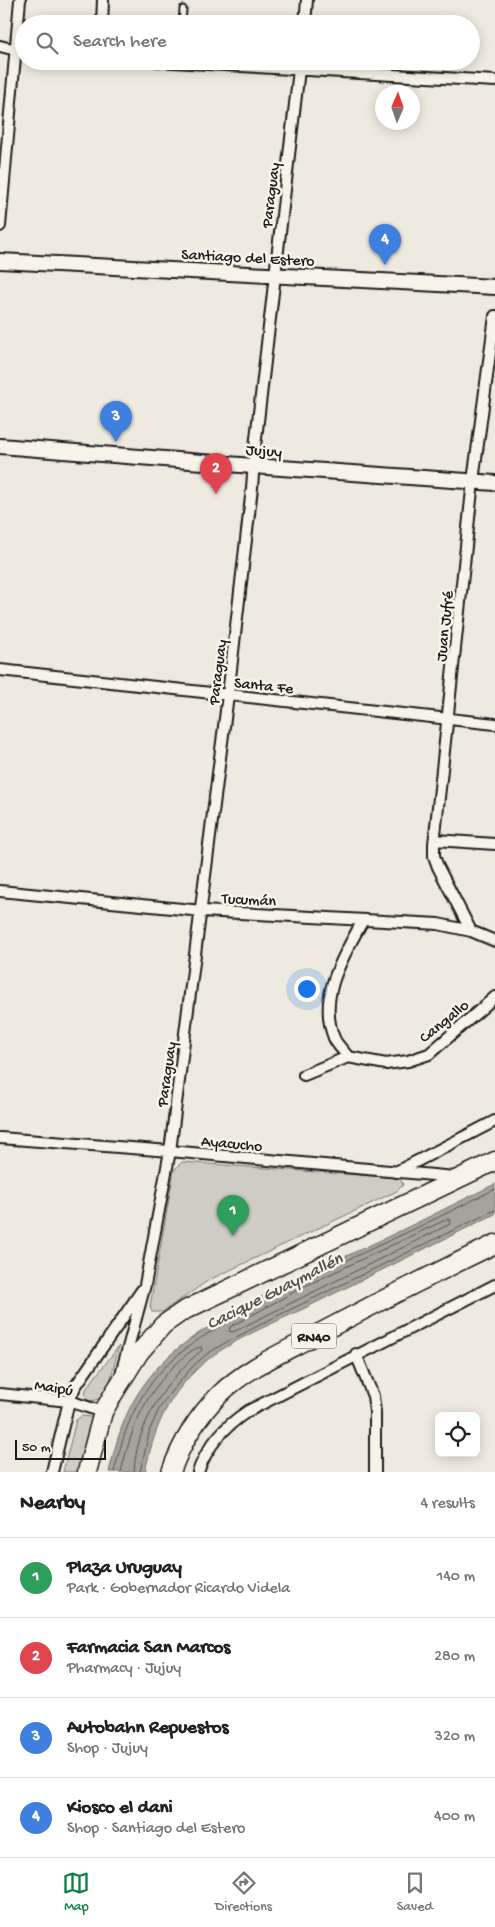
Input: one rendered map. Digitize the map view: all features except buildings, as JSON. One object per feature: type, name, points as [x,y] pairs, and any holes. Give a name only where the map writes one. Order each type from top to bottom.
[{"type":"highway","points":[[88,1472],[103,1412],[145,1346],[163,1325],[183,1311],[495,1161]]},
{"type":"highway","name":"RN40","points":[[171,1472],[183,1444],[203,1413],[218,1396],[252,1369],[389,1296],[495,1244]]},
{"type":"street","points":[[20,0],[20,15]]},
{"type":"street","points":[[102,15],[103,0]]},
{"type":"street","points":[[306,15],[307,0]]},
{"type":"street","points":[[0,46],[15,50]]},
{"type":"street","points":[[0,226],[18,70]]},
{"type":"street","name":"Paraguay","points":[[115,1391],[133,1336],[145,1285],[170,1151],[228,695],[299,70]]},
{"type":"street","points":[[361,70],[495,81]]},
{"type":"street","name":"Santiago del Estero","points":[[0,261],[495,287]]},
{"type":"street","name":"Juan Jufré","points":[[471,931],[438,867],[434,856],[434,840],[473,481],[495,316]]},
{"type":"street","name":"Jujuy","points":[[0,446],[495,483]]},
{"type":"street","name":"Santa Fe","points":[[0,670],[495,724]]},
{"type":"street","points":[[434,840],[495,844]]},
{"type":"street","name":"Tucumán","points":[[0,891],[202,911],[438,924],[471,931],[495,941]]},
{"type":"street","points":[[304,1075],[348,1057],[334,1039],[330,1016],[330,993],[337,969],[363,920]]},
{"type":"street","name":"Cangallo","points":[[348,1057],[386,1064],[408,1061],[429,1054],[495,997]]},
{"type":"street","points":[[396,1172],[495,1121]]},
{"type":"street","name":"Ayacucho","points":[[0,1138],[170,1151],[461,1178]]},
{"type":"street","name":"Paraguay","points":[[52,1472],[69,1401],[75,1387],[145,1285]]},
{"type":"street","points":[[198,1472],[205,1453],[216,1439],[233,1421],[248,1411],[356,1354],[495,1285]]},
{"type":"street","points":[[356,1354],[373,1396],[375,1472]]},
{"type":"street","name":"Maipú","points":[[0,1394],[69,1401],[103,1412]]},
{"type":"lane","points":[[183,9],[183,15]]},
{"type":"shaded area","points":[[182,1162],[400,1178],[403,1185],[397,1191],[209,1280],[162,1312],[152,1312],[150,1306],[174,1170]]},
{"type":"shaded area","points":[[119,1346],[105,1393],[97,1400],[87,1400],[85,1395],[86,1389]]},
{"type":"shaded area","points":[[82,1416],[91,1417],[94,1423],[82,1472],[63,1472],[76,1420]]},
{"type":"water","points":[[495,1184],[495,1214],[248,1335],[220,1351],[197,1369],[169,1404],[162,1416],[152,1443],[145,1472],[109,1472],[119,1436],[132,1403],[155,1371],[185,1343],[268,1293]]},
{"type":"place","name":"Kiosco el dani","points":[[385,265]]},
{"type":"place","name":"Autobahn Repuestos","points":[[116,442]]},
{"type":"place","name":"Farmacia San Marcos","points":[[216,494]]},
{"type":"place","name":"Plaza Uruguay","points":[[233,1236]]},
{"type":"water label","name":"Cacique Guaymallén","points":[[274,1290]]}]
